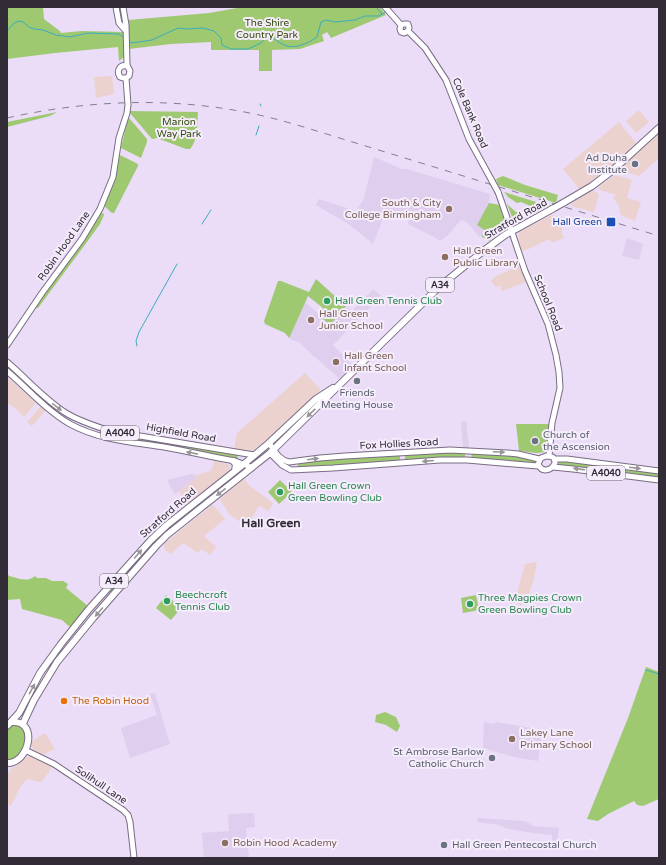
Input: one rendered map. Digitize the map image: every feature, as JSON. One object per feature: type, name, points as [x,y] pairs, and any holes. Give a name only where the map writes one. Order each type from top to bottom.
[{"type":"highway","name":"Stratford Road","points":[[23,724],[34,700],[57,662],[156,546],[272,451],[325,395],[339,385],[439,287],[490,245],[592,186],[613,170],[659,128]]},
{"type":"highway","name":"Stratford Road","points":[[9,724],[19,713],[40,672],[50,658],[89,609],[151,540],[167,525],[244,464],[316,399],[325,395]]},
{"type":"highway","points":[[234,461],[236,464],[235,471]]},
{"type":"highway","points":[[197,501],[202,507]]},
{"type":"highway","points":[[106,591],[112,597]]},
{"type":"highway","points":[[8,765],[20,758],[25,750],[28,733],[27,729],[20,722],[9,724]]},
{"type":"main road","points":[[116,7],[118,20],[125,30]]},
{"type":"main road","points":[[123,7],[127,60],[125,66],[118,69],[118,74],[122,78],[129,76],[130,71],[125,66]]},
{"type":"main road","name":"Cole Bank Road","points":[[386,7],[401,25],[408,24],[408,32],[425,48],[446,80],[469,139],[498,192],[512,231]]},
{"type":"main road","name":"Robin Hood Lane","points":[[7,345],[42,293],[82,239],[100,209],[113,177],[119,138],[127,113],[128,104],[126,78]]},
{"type":"main road","name":"School Road","points":[[512,231],[525,271],[548,324],[559,372],[560,388],[552,423],[549,456]]},
{"type":"main road","name":"Highfield Road","points":[[7,362],[55,406],[73,417],[87,423],[110,430],[254,455]]},
{"type":"main road","name":"Highfield Road","points":[[7,371],[48,410],[70,424],[84,430],[98,435],[130,442],[164,447],[244,464]]},
{"type":"main road","points":[[40,402],[45,397]]},
{"type":"main road","points":[[70,424],[73,417]]},
{"type":"main road","points":[[130,442],[131,434]]},
{"type":"main road","name":"Fox Hollies Road","points":[[268,443],[282,465],[288,469],[296,470],[440,460],[503,462],[538,466]]},
{"type":"main road","name":"Fox Hollies Road","points":[[272,451],[286,462],[320,458],[438,450],[507,453],[540,459]]},
{"type":"main road","points":[[467,451],[467,460]]},
{"type":"main road","points":[[234,461],[239,459],[240,455],[238,452]]},
{"type":"main road","points":[[402,453],[402,463]]},
{"type":"main road","points":[[544,456],[549,456],[554,459],[555,463],[553,467],[545,470],[538,466],[540,459],[544,456]]},
{"type":"main road","name":"A4040","points":[[554,459],[567,459],[659,471]]},
{"type":"main road","points":[[296,461],[296,470]]},
{"type":"main road","name":"A4040","points":[[244,464],[252,468]]},
{"type":"main road","name":"A4040","points":[[553,467],[659,480]]},
{"type":"main road","name":"Solihull Lane","points":[[25,750],[54,764],[112,801],[123,810],[128,815],[130,822],[134,858]]},
{"type":"shaded area","points":[[112,76],[114,94],[96,98],[94,77]]},
{"type":"shaded area","points":[[639,110],[649,122],[636,133],[626,121]]},
{"type":"shaded area","points":[[619,122],[636,143],[611,166],[580,190],[563,169]]},
{"type":"shaded area","points":[[659,133],[659,158],[639,176],[619,170],[644,145]]},
{"type":"shaded area","points":[[374,157],[402,169],[407,169],[490,194],[489,204],[484,214],[487,232],[479,237],[469,224],[461,220],[447,236],[440,241],[408,224],[409,218],[385,214],[373,244],[350,225],[316,205],[319,199],[356,211],[364,198]]},
{"type":"shaded area","points":[[615,175],[632,180],[627,198],[641,202],[635,221],[620,214],[619,206],[613,197],[616,195],[600,190],[598,187]]},
{"type":"shaded area","points":[[592,190],[599,194],[594,212],[571,206],[571,204]]},
{"type":"shaded area","points":[[551,215],[564,218],[562,234],[564,238],[552,243],[549,239],[522,251],[518,238],[519,232]]},
{"type":"shaded area","points":[[627,238],[643,244],[639,260],[622,256]]},
{"type":"shaded area","points":[[519,266],[526,282],[502,291],[500,285],[496,287],[491,281],[496,276]]},
{"type":"shaded area","name":"Hall Green Junior School","points":[[373,289],[381,296],[333,345],[353,366],[340,379],[299,342],[289,338],[305,302],[330,324],[346,306],[352,311]]},
{"type":"shaded area","points":[[305,373],[321,390],[267,440],[251,452],[234,449],[237,433]]},
{"type":"shaded area","points":[[7,377],[36,403],[24,417],[15,408],[7,403]]},
{"type":"shaded area","points":[[41,406],[46,410],[32,426],[27,422]]},
{"type":"shaded area","points":[[466,421],[469,448],[463,448],[461,422]]},
{"type":"shaded area","points":[[214,461],[228,464],[230,470],[188,503],[179,492],[194,479],[196,475],[210,471]]},
{"type":"shaded area","points":[[191,474],[196,475],[195,479],[175,494],[167,480]]},
{"type":"shaded area","points":[[244,479],[251,487],[273,503],[269,511],[259,506],[247,526],[230,515],[220,500]]},
{"type":"shaded area","points":[[213,505],[225,519],[204,536],[216,547],[210,555],[202,549],[198,553],[183,543],[171,554],[166,551],[164,544]]},
{"type":"shaded area","points":[[537,562],[534,579],[526,604],[521,605],[515,600],[525,564]]},
{"type":"shaded area","points":[[155,693],[170,744],[130,758],[121,728],[157,715],[150,694]]},
{"type":"shaded area","name":"Lakey Lane Primary School","points":[[484,722],[494,724],[496,722],[542,730],[538,761],[514,757],[483,748]]},
{"type":"shaded area","points":[[45,733],[55,749],[44,755],[34,750],[31,746],[32,741]]},
{"type":"shaded area","points":[[26,757],[42,761],[52,767],[43,781],[40,782],[27,779],[21,786],[11,806],[7,803],[7,775],[11,769]]},
{"type":"shaded area","name":"Robin Hood Academy","points":[[254,813],[255,827],[246,828],[249,858],[204,858],[202,833],[229,831],[228,814]]},
{"type":"shaded area","points":[[478,818],[524,821],[532,826],[559,828],[557,841],[552,840],[552,835],[504,828],[500,825],[477,822]]},
{"type":"green space","points":[[7,7],[43,7],[44,19],[61,33],[81,31],[123,32],[124,57],[119,61],[118,47],[7,59]]},
{"type":"green space","name":"The Shire Country Park","points":[[243,7],[380,7],[386,15],[331,38],[327,32],[322,35],[324,41],[300,49],[272,50],[272,71],[259,71],[259,50],[211,50],[211,42],[171,44],[129,49],[128,20],[209,13]]},
{"type":"green space","name":"Marion Way Park","points":[[130,111],[198,112],[197,132],[193,146],[190,149],[186,149],[157,138],[152,139],[130,113]]},
{"type":"green space","points":[[57,112],[50,116],[7,127],[7,122]]},
{"type":"green space","points":[[128,118],[147,139],[141,158],[121,148]]},
{"type":"green space","points":[[119,155],[138,164],[138,166],[114,213],[112,213],[104,206],[115,178]]},
{"type":"green space","points":[[503,176],[525,185],[558,195],[556,203],[498,185],[496,179]]},
{"type":"green space","points":[[504,192],[549,206],[540,210],[521,202],[517,203],[508,197]]},
{"type":"green space","points":[[489,203],[500,205],[506,223],[503,224],[504,228],[489,241],[481,236],[487,232],[477,225]]},
{"type":"green space","points":[[507,204],[518,213],[517,214],[521,221],[517,223],[514,222]]},
{"type":"green space","points":[[100,213],[103,213],[104,215],[100,224],[38,308],[35,308],[34,307],[85,238]]},
{"type":"green space","points":[[316,279],[346,306],[330,325],[319,315],[323,308],[308,296],[289,338],[285,333],[265,324],[264,321],[278,281],[309,292]]},
{"type":"green space","points":[[516,424],[549,424],[545,452],[537,453],[519,451]]},
{"type":"green space","points":[[138,437],[236,454],[238,458],[137,441],[136,439]]},
{"type":"green space","points":[[450,452],[465,453],[465,459],[405,461],[405,455]]},
{"type":"green space","points":[[472,453],[517,456],[536,460],[535,463],[471,459]]},
{"type":"green space","points":[[400,455],[400,461],[298,468],[298,463]]},
{"type":"green space","points":[[559,461],[659,473],[659,478],[559,466]]},
{"type":"green space","name":"Hall Green Crown Green Bowling Club","points":[[280,480],[292,492],[279,504],[268,492]]},
{"type":"green space","points":[[197,504],[200,507],[110,593],[109,590],[151,541]]},
{"type":"green space","points":[[7,573],[9,576],[22,579],[29,579],[35,576],[37,578],[46,578],[52,581],[63,581],[68,584],[66,588],[88,606],[70,627],[62,620],[22,609],[20,599],[7,600]]},
{"type":"green space","name":"Beechcroft Tennis Club","points":[[166,595],[181,608],[171,620],[156,608]]},
{"type":"green space","name":"Three Magpies Crown Green Bowling Club","points":[[476,595],[479,610],[463,613],[461,598]]},
{"type":"green space","points":[[646,667],[659,672],[659,799],[643,806],[637,805],[634,801],[608,814],[598,821],[587,819],[628,718]]},
{"type":"green space","points":[[385,712],[396,717],[400,726],[397,732],[386,725],[375,722],[376,715]]},
{"type":"green space","points":[[11,725],[21,725],[25,733],[25,741],[16,758],[7,760],[7,729]]},
{"type":"waterway","points":[[376,7],[382,14]]},
{"type":"waterway","points":[[389,9],[393,7]]},
{"type":"waterway","points":[[129,41],[132,43],[152,40],[178,28],[203,28],[214,31],[221,38],[222,45],[231,49],[248,49],[261,43],[267,37],[284,45],[293,47],[306,43],[317,37],[321,22],[326,20],[335,22],[355,20],[365,16],[379,16],[387,11]]},
{"type":"waterway","points":[[7,31],[14,23],[19,21],[34,29],[43,30],[56,35],[70,37],[88,33],[119,34],[125,38]]},
{"type":"waterway","points":[[256,135],[259,126]]},
{"type":"waterway","points":[[202,224],[211,210]]},
{"type":"waterway","points":[[137,346],[136,341],[139,332],[177,264]]},
{"type":"waterway","points":[[646,670],[659,674]]},
{"type":"railway","points":[[7,118],[64,108],[123,103],[181,104],[239,111],[298,125],[659,236]]},
{"type":"place","name":"Ad Duha Institute","points":[[635,164]]},
{"type":"place","name":"South & City College Birmingham","points":[[449,209]]},
{"type":"place","name":"Hall Green","points":[[611,222]]},
{"type":"place","name":"Hall Green Public Library","points":[[445,257]]},
{"type":"place","name":"Hall Green Tennis Club","points":[[327,301]]},
{"type":"place","name":"Hall Green Junior School","points":[[311,320]]},
{"type":"place","name":"Hall Green Infant School","points":[[336,362]]},
{"type":"place","name":"Friends Meeting House","points":[[357,381]]},
{"type":"place","name":"Church of the Ascension","points":[[535,441]]},
{"type":"place","name":"Hall Green Crown Green Bowling Club","points":[[280,492]]},
{"type":"place","name":"Beechcroft Tennis Club","points":[[167,601]]},
{"type":"place","name":"Three Magpies Crown Green Bowling Club","points":[[470,604]]},
{"type":"place","name":"The Robin Hood","points":[[64,701]]},
{"type":"place","name":"Lakey Lane Primary School","points":[[512,739]]},
{"type":"place","name":"St Ambrose Barlow Catholic Church","points":[[492,758]]},
{"type":"place","name":"Robin Hood Academy","points":[[225,843]]},
{"type":"place","name":"Hall Green Pentecostal Church","points":[[444,845]]},
{"type":"district","name":"Hall Green","points":[[271,523]]}]
